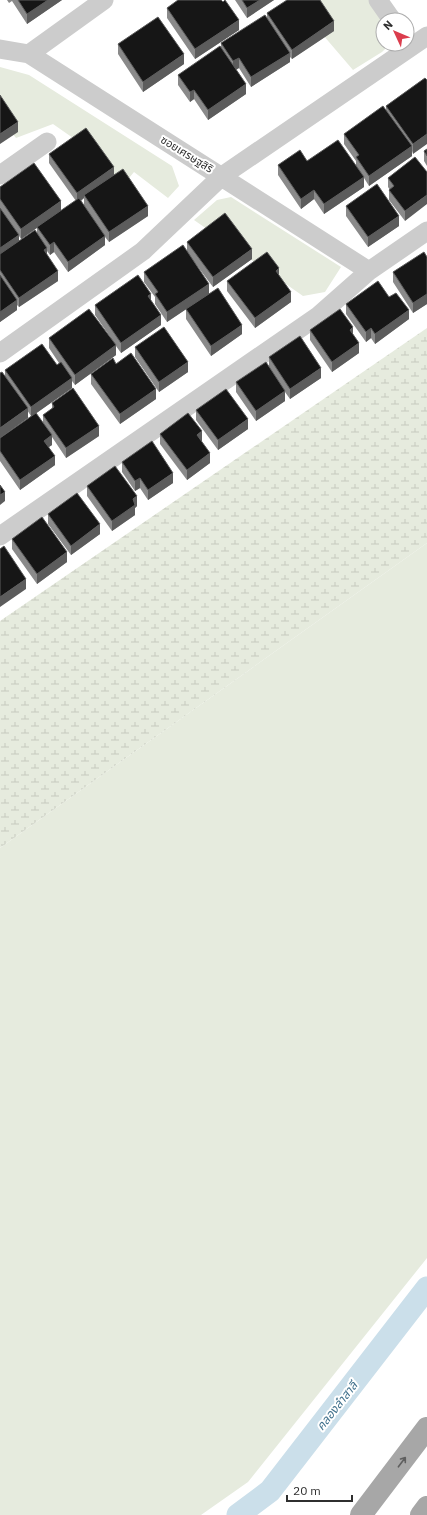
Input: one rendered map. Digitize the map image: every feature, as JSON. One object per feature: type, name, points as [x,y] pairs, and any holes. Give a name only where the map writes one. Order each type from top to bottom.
[{"type":"main road","points":[[361,1515],[427,1428]]},
{"type":"main road","points":[[421,1515],[427,1507]]},
{"type":"street","points":[[29,54],[104,0]]},
{"type":"street","points":[[378,0],[386,12]]},
{"type":"street","name":"ซอยเศรษฐสิริ","points":[[0,49],[29,54],[370,271]]},
{"type":"street","points":[[0,353],[143,251],[222,176],[399,52]]},
{"type":"street","points":[[0,175],[47,142]]},
{"type":"street","points":[[0,536],[318,316],[370,271],[427,231]]},
{"type":"green space","points":[[293,0],[369,0],[377,12],[375,12],[375,52],[382,52],[353,70]]},
{"type":"green space","points":[[0,67],[29,75],[172,166],[179,186],[168,198],[134,172],[124,184],[83,145],[53,124],[16,138],[0,118]]},
{"type":"green space","points":[[231,197],[341,267],[325,292],[303,296],[194,220],[217,200]]},
{"type":"green space","points":[[427,328],[427,543],[0,848],[0,621]]},
{"type":"green space","points":[[427,543],[427,1258],[248,1482],[201,1515],[0,1515],[0,848]]},
{"type":"building","points":[[18,0],[48,0],[27,14]]},
{"type":"building","points":[[178,0],[221,0],[223,2],[225,0],[239,20],[195,49],[167,8]]},
{"type":"building","points":[[242,0],[260,0],[247,8]]},
{"type":"building","points":[[287,0],[320,0],[334,21],[292,50],[267,13]]},
{"type":"building","points":[[265,15],[290,53],[251,77],[239,58],[233,61],[221,43]]},
{"type":"building","points":[[158,17],[184,54],[143,82],[118,44]]},
{"type":"building","points":[[220,46],[246,84],[208,110],[194,90],[190,92],[178,75]]},
{"type":"building","points":[[425,78],[427,80],[427,134],[413,144],[386,106]]},
{"type":"building","points":[[0,95],[18,122],[0,134]]},
{"type":"building","points":[[383,106],[412,146],[369,176],[356,157],[359,155],[344,134]]},
{"type":"building","points":[[86,128],[114,167],[77,193],[49,154]]},
{"type":"building","points":[[338,140],[364,177],[324,204],[314,190],[301,199],[278,165],[300,150],[307,161]]},
{"type":"building","points":[[427,149],[427,156],[424,151]]},
{"type":"building","points":[[415,157],[427,172],[427,195],[405,211],[389,190],[394,186],[388,178]]},
{"type":"building","points":[[34,163],[61,201],[21,229],[0,199],[0,187]]},
{"type":"building","points":[[123,169],[148,206],[109,232],[84,195]]},
{"type":"building","points":[[377,184],[399,216],[368,237],[346,206]]},
{"type":"building","points":[[79,198],[105,236],[68,262],[54,242],[50,245],[37,227]]},
{"type":"building","points":[[0,208],[19,235],[0,248]]},
{"type":"building","points":[[225,213],[252,249],[213,277],[187,242]]},
{"type":"building","points":[[35,230],[47,248],[44,250],[58,271],[19,298],[0,270],[0,254]]},
{"type":"building","points":[[183,245],[209,284],[167,312],[155,294],[158,292],[144,272]]},
{"type":"building","points":[[267,252],[279,268],[276,271],[291,292],[255,318],[227,281]]},
{"type":"building","points":[[424,252],[427,257],[427,294],[413,303],[393,272]]},
{"type":"building","points":[[0,275],[17,300],[0,312]]},
{"type":"building","points":[[138,275],[151,294],[148,296],[161,315],[121,343],[95,305]]},
{"type":"building","points":[[378,281],[389,297],[396,293],[409,310],[375,334],[371,328],[366,332],[346,304]]},
{"type":"building","points":[[218,288],[242,325],[211,346],[186,309]]},
{"type":"building","points":[[89,309],[116,345],[75,375],[49,338]]},
{"type":"building","points":[[340,309],[353,327],[350,330],[359,343],[332,362],[310,330]]},
{"type":"building","points":[[164,327],[188,362],[159,382],[135,347]]},
{"type":"building","points":[[300,336],[321,368],[290,389],[269,357]]},
{"type":"building","points":[[42,344],[57,365],[61,362],[72,378],[31,407],[5,370]]},
{"type":"building","points":[[131,353],[156,389],[120,414],[91,374],[113,358],[116,364]]},
{"type":"building","points":[[266,362],[285,391],[256,411],[236,382]]},
{"type":"building","points":[[2,372],[28,408],[0,428],[0,373]]},
{"type":"building","points":[[73,388],[99,426],[66,448],[43,415],[54,407],[52,403]]},
{"type":"building","points":[[226,389],[248,419],[218,440],[196,410]]},
{"type":"building","points":[[36,413],[52,435],[44,441],[55,456],[20,480],[0,451],[0,438]]},
{"type":"building","points":[[188,413],[202,431],[197,435],[210,453],[187,470],[160,434]]},
{"type":"building","points":[[152,441],[173,473],[148,490],[140,478],[135,481],[122,462]]},
{"type":"building","points":[[115,466],[137,496],[133,499],[135,505],[112,521],[87,486]]},
{"type":"building","points":[[0,485],[5,492],[0,495]]},
{"type":"building","points":[[77,493],[100,524],[71,546],[48,514]]},
{"type":"building","points":[[42,517],[67,552],[37,574],[12,539]]},
{"type":"building","points":[[4,546],[26,579],[0,597],[0,549]]},
{"type":"waterway","name":"คลองลำสาลี","points":[[238,1515],[270,1491],[427,1288]]}]
